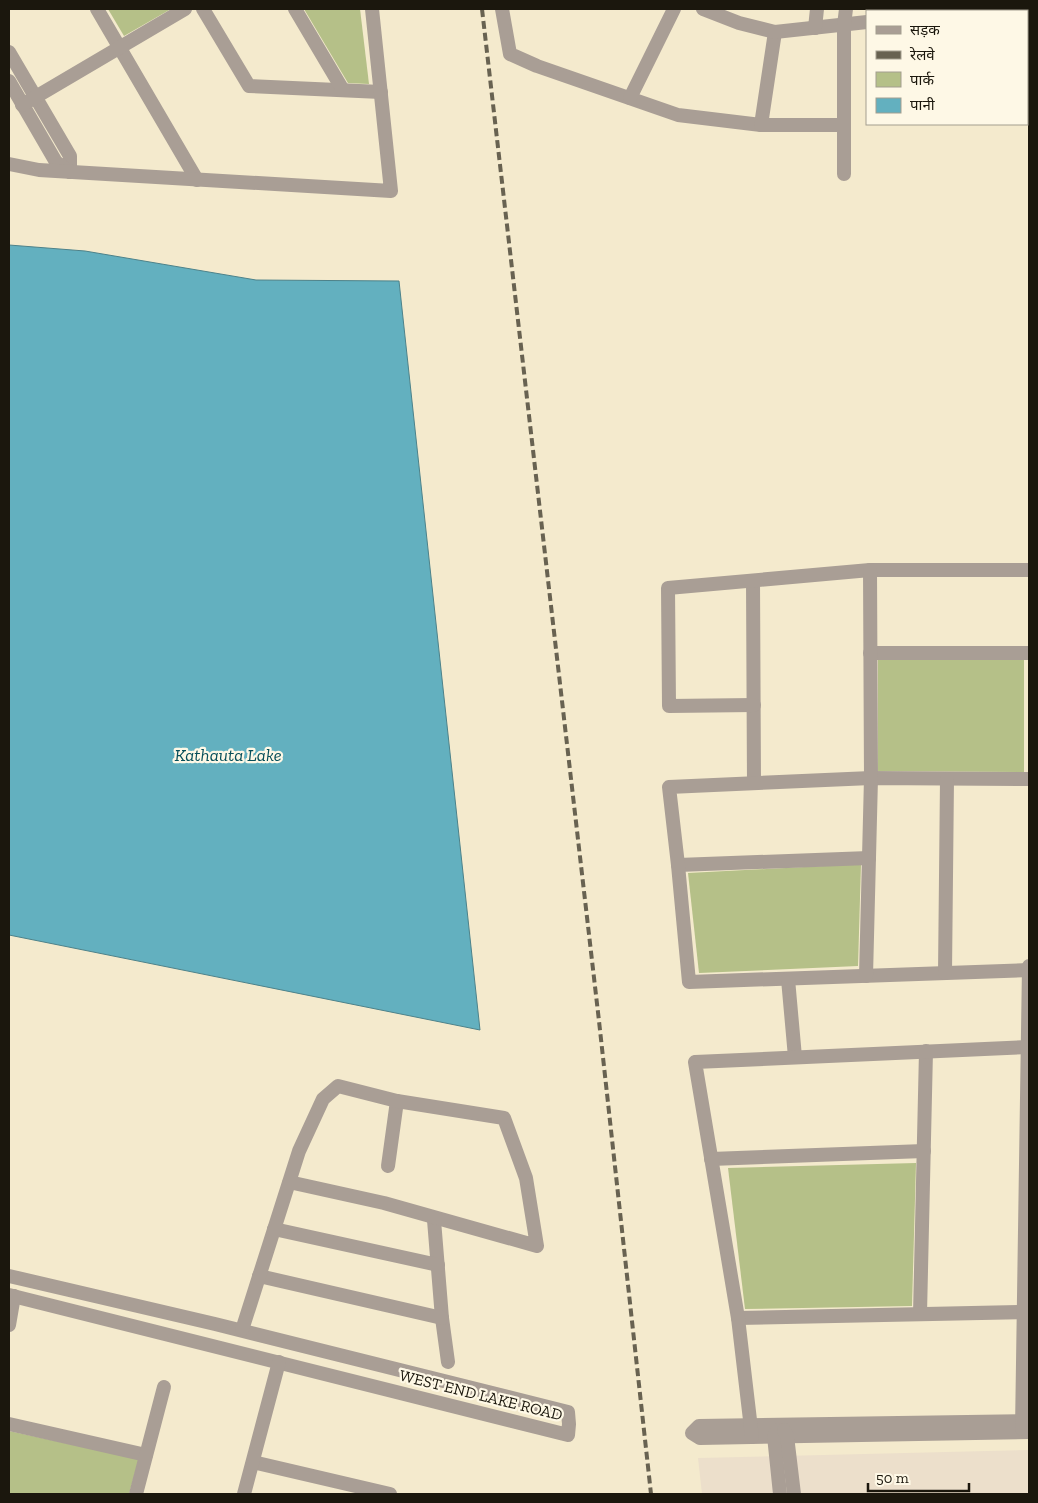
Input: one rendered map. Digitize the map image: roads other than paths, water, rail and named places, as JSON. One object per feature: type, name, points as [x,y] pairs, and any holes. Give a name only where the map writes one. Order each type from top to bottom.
[{"type":"street","points":[[97,9],[197,180]]},
{"type":"street","points":[[22,105],[185,9]]},
{"type":"street","points":[[203,9],[249,86],[381,92]]},
{"type":"street","points":[[295,9],[343,90]]},
{"type":"street","points":[[9,164],[39,170],[392,191],[372,9]]},
{"type":"street","points":[[502,9],[510,54],[537,66],[678,115],[761,125],[844,125]]},
{"type":"street","points":[[630,98],[674,9]]},
{"type":"street","points":[[703,9],[739,23],[775,32],[866,22]]},
{"type":"street","points":[[815,28],[818,9]]},
{"type":"street","points":[[844,174],[844,24],[846,9]]},
{"type":"street","points":[[761,125],[775,32]]},
{"type":"street","points":[[9,52],[70,156],[70,172]]},
{"type":"street","points":[[9,81],[56,162],[70,172]]},
{"type":"street","points":[[754,705],[670,706],[668,588],[870,570],[1029,570]]},
{"type":"street","points":[[866,976],[871,778],[870,570]]},
{"type":"street","points":[[753,581],[754,783]]},
{"type":"street","points":[[870,653],[1029,653]]},
{"type":"street","points":[[1029,780],[871,778],[669,787],[689,982],[1029,970]]},
{"type":"street","points":[[945,973],[946,779]]},
{"type":"street","points":[[678,865],[869,858]]},
{"type":"street","points":[[1028,1046],[695,1062],[738,1318],[751,1431],[781,1432],[1026,1426],[1024,1312],[1028,1100],[1029,966]]},
{"type":"street","points":[[788,979],[795,1056]]},
{"type":"street","points":[[920,1314],[926,1051]]},
{"type":"street","points":[[242,1330],[289,1182],[299,1152],[323,1099],[338,1086],[397,1101],[504,1118],[526,1178],[537,1246],[384,1204],[289,1182]]},
{"type":"street","points":[[388,1166],[397,1101]]},
{"type":"street","points":[[711,1159],[924,1151]]},
{"type":"street","points":[[434,1220],[442,1318],[448,1362]]},
{"type":"street","points":[[274,1230],[438,1265]]},
{"type":"street","name":"WEST END LAKE ROAD","points":[[9,1276],[242,1330],[568,1412],[568,1435],[11,1296]]},
{"type":"street","points":[[259,1276],[442,1318]]},
{"type":"street","points":[[9,1325],[11,1296]]},
{"type":"street","points":[[738,1318],[1024,1312]]},
{"type":"street","points":[[244,1494],[280,1362]]},
{"type":"street","points":[[136,1494],[164,1387]]},
{"type":"street","points":[[9,1424],[146,1455]]},
{"type":"street","points":[[780,1494],[781,1432]]},
{"type":"street","points":[[781,1432],[794,1494]]},
{"type":"street","points":[[253,1462],[351,1490],[390,1494]]},
{"type":"water","name":"Kathauta Lake","points":[[9,245],[85,251],[256,280],[399,281],[480,1030],[9,935]]},
{"type":"railway","points":[[482,9],[599,1021],[651,1494]]}]
